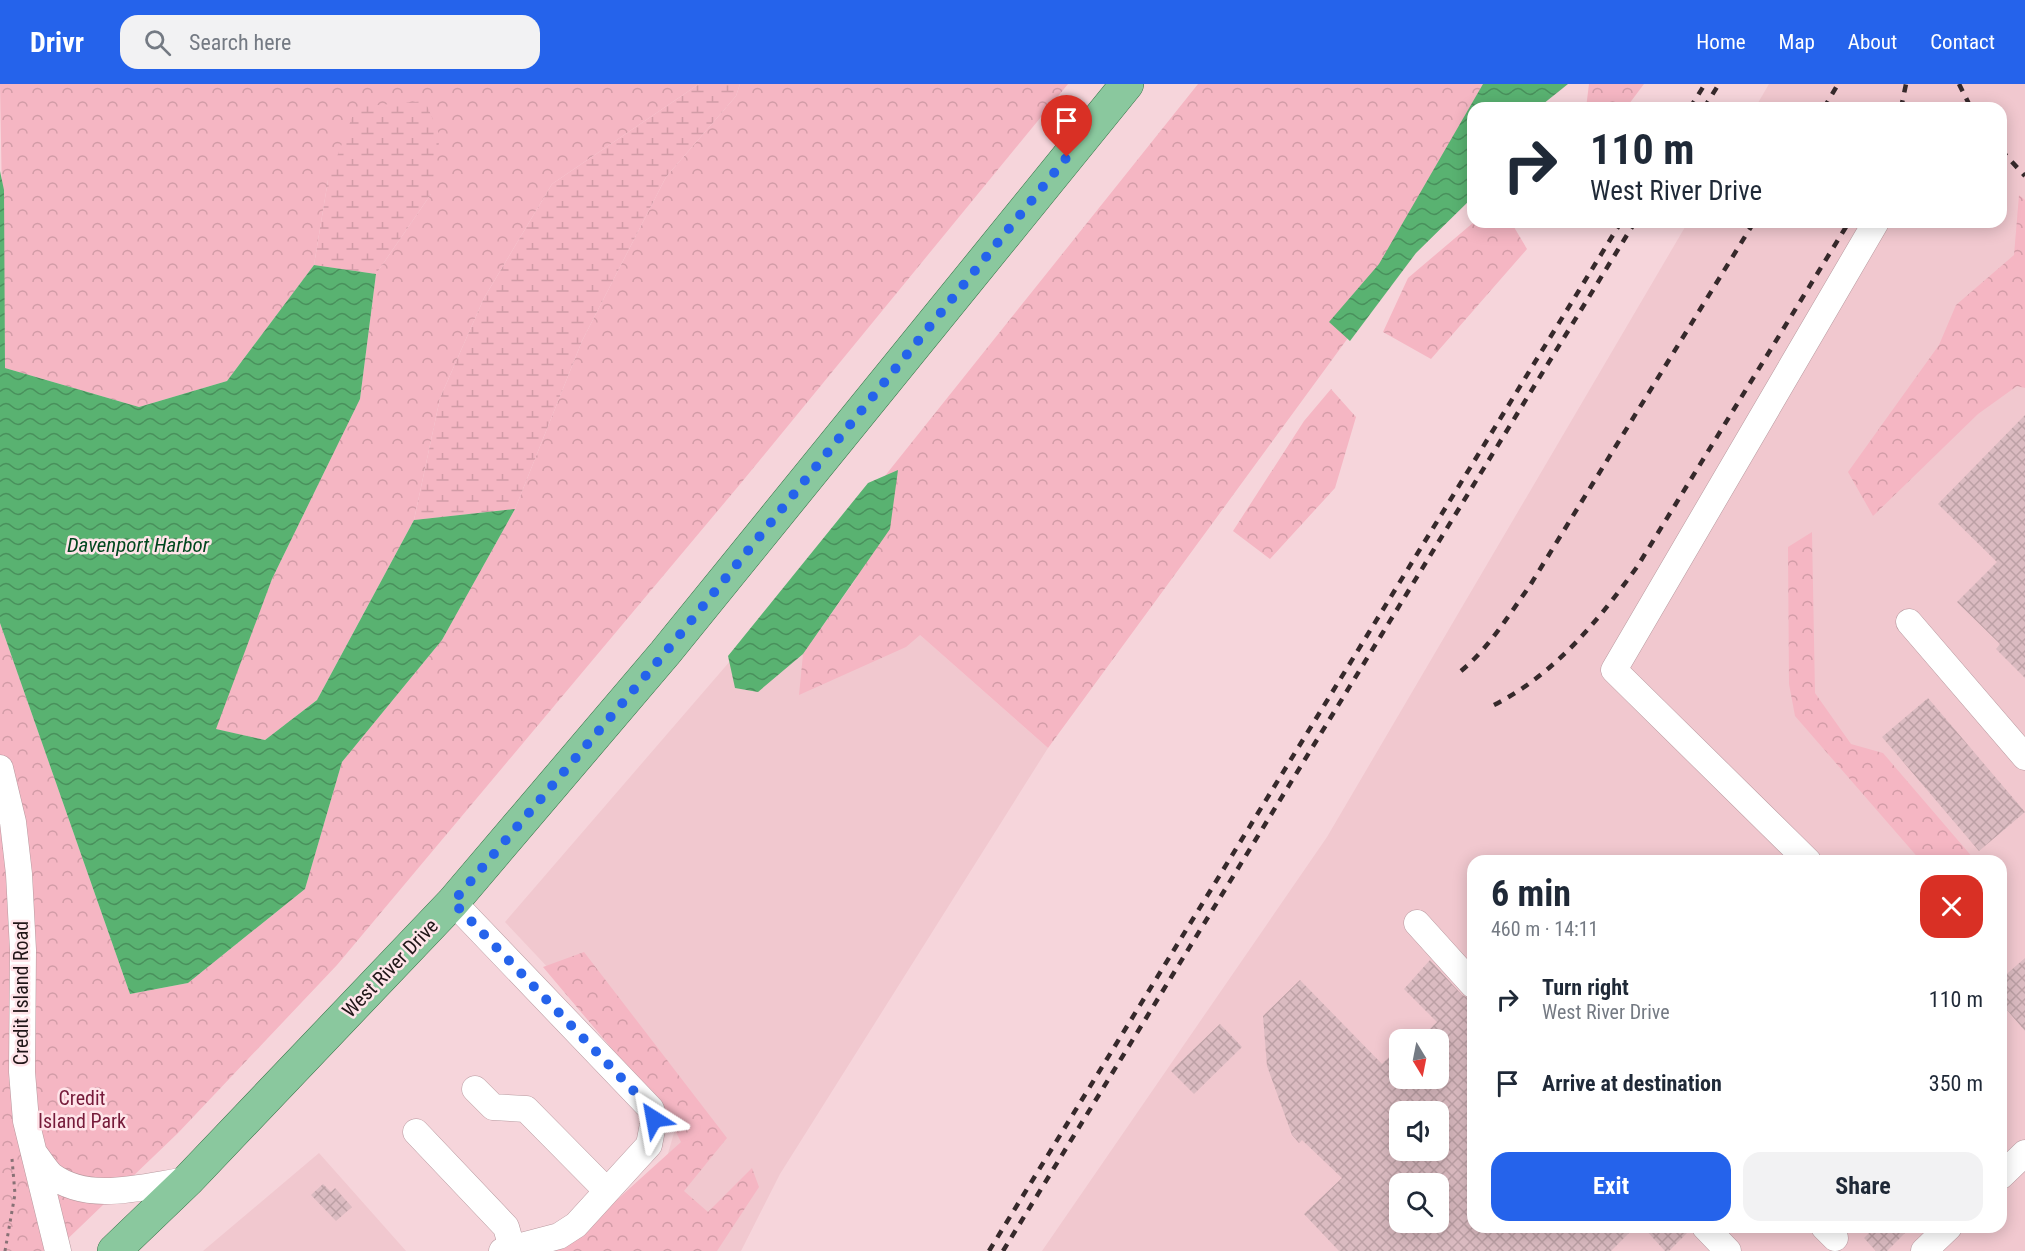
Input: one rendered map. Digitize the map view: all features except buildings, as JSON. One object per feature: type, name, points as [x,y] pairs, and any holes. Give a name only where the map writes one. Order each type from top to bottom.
[{"type":"main road","name":"West River Drive","points":[[114,1251],[188,1180],[453,902],[665,653],[1127,84]]},
{"type":"street","points":[[1802,855],[1614,670],[1872,228]]},
{"type":"street","points":[[1909,622],[2025,757]]},
{"type":"street","name":"Credit Island Road","points":[[0,768],[13,822],[19,874],[22,950],[22,1072],[32,1150],[58,1251]]},
{"type":"street","points":[[416,1132],[506,1227],[507,1250],[559,1236],[576,1225],[649,1145],[654,1119],[651,1109],[453,902]]},
{"type":"street","points":[[1417,922],[1467,978]]},
{"type":"street","points":[[475,1089],[493,1107],[526,1109],[607,1191]]},
{"type":"street","points":[[32,1150],[51,1174],[79,1188],[107,1192],[188,1180]]},
{"type":"street","points":[[2007,1170],[2025,1153]]},
{"type":"street","points":[[1712,1233],[1728,1251]]},
{"type":"street","points":[[1924,1251],[1943,1233]]},
{"type":"shaded area","points":[[1769,84],[2025,84],[2025,1251],[1042,1251],[1327,837],[1684,228],[2007,228],[2007,102],[1758,102]]},
{"type":"shaded area","points":[[825,551],[1048,748],[780,1174],[741,1251],[567,1251],[662,1174],[681,1109],[505,922]]},
{"type":"shaded area","points":[[319,1153],[406,1251],[203,1251]]},
{"type":"green space","points":[[0,84],[699,84],[552,184],[484,298],[440,398],[414,520],[317,700],[265,740],[215,729],[272,579],[360,399],[376,274],[431,194],[328,180],[314,265],[227,381],[139,407],[5,368]]},
{"type":"green space","points":[[699,84],[740,84],[736,96],[666,177],[582,341],[515,509],[414,520],[440,398],[484,298],[552,184]]},
{"type":"green space","name":"Credit Island Park","points":[[740,84],[1068,84],[741,483],[337,965],[178,1133],[55,1251],[0,1251],[0,623],[130,994],[188,983],[305,889],[342,762],[442,640],[515,509],[582,341],[666,177],[736,96]]},
{"type":"green space","points":[[1198,84],[1534,84],[1488,102],[1467,102],[1467,175],[1048,748],[920,635],[906,647],[799,695],[803,654],[856,579],[825,551]]},
{"type":"green space","points":[[1589,84],[1644,84],[1630,102],[1587,102]]},
{"type":"green space","points":[[425,101],[440,136],[431,194],[376,274],[314,265],[328,180],[356,107]]},
{"type":"green space","points":[[2019,195],[2025,200],[2025,388],[2017,386],[1978,414],[1873,516],[1848,472],[1939,345],[1956,305],[2014,255]]},
{"type":"green space","points":[[1467,228],[1515,228],[1527,249],[1431,359],[1383,332],[1408,278]]},
{"type":"green space","points":[[1331,389],[1356,417],[1335,488],[1270,559],[1233,531],[1304,421]]},
{"type":"green space","points":[[1812,532],[1815,693],[1851,744],[1883,753],[1971,855],[1916,855],[1795,716],[1789,684],[1788,547]]},
{"type":"green space","points":[[584,952],[727,1138],[684,1191],[708,1212],[752,1168],[759,1187],[717,1251],[541,1251],[569,1243],[681,1142],[667,1114],[543,967]]},
{"type":"water","points":[[1483,84],[1568,84],[1546,102],[1473,102]]},
{"type":"water","points":[[1467,112],[1467,203],[1416,253],[1350,341],[1329,322],[1379,264]]},
{"type":"water","name":"Davenport Harbor","points":[[0,171],[4,190],[5,368],[139,407],[227,381],[314,265],[376,274],[360,399],[272,579],[216,729],[265,740],[317,700],[414,520],[515,509],[442,640],[342,762],[305,889],[188,983],[130,994],[0,623]]},
{"type":"water","points":[[898,470],[890,529],[803,654],[758,692],[735,688],[728,656],[868,483]]},
{"type":"railway","points":[[1694,102],[1705,84]]},
{"type":"railway","points":[[1708,102],[1719,84]]},
{"type":"railway","points":[[1828,102],[1838,84]]},
{"type":"railway","points":[[1902,102],[1906,84]]},
{"type":"railway","points":[[1959,84],[1968,102]]},
{"type":"railway","points":[[2007,156],[2025,176]]},
{"type":"railway","points":[[989,1251],[1617,228]]},
{"type":"railway","points":[[1003,1251],[1631,228]]},
{"type":"railway","points":[[1461,671],[1489,642],[1529,587],[1750,228]]},
{"type":"railway","points":[[1494,705],[1516,692],[1556,662],[1590,627],[1637,567],[1845,228]]},
{"type":"route","points":[[654,1119],[651,1109],[453,902],[665,653],[1067,157]]}]
